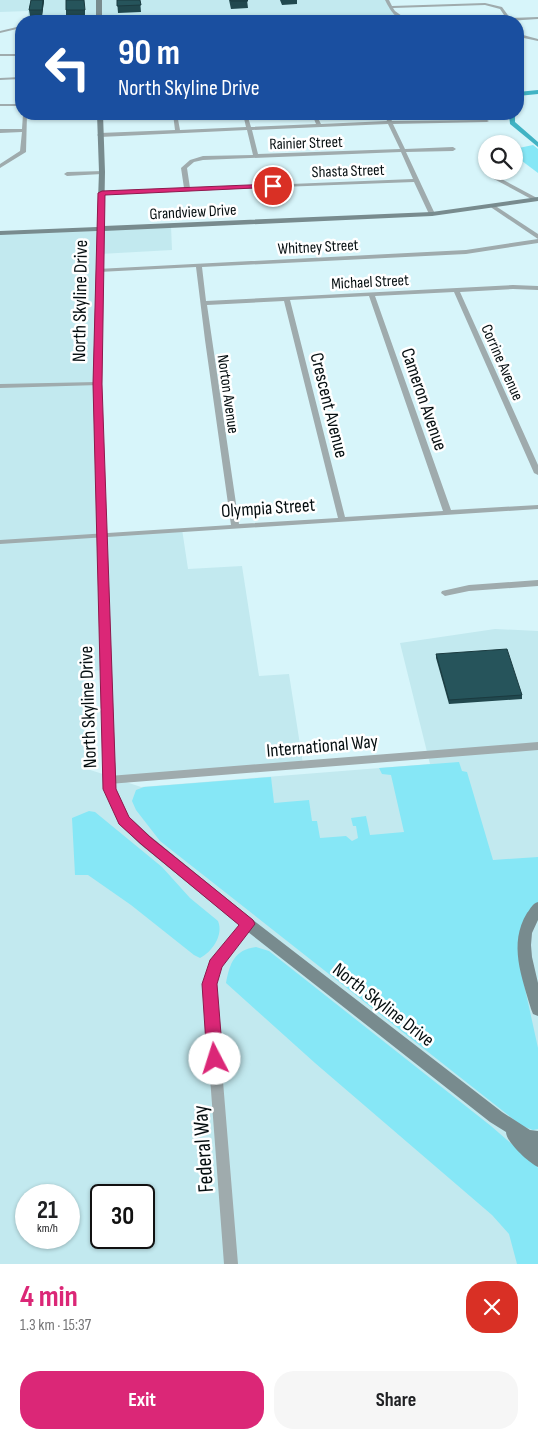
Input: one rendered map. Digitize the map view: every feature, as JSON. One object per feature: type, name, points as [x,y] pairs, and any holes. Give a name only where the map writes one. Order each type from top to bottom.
[{"type":"main road","points":[[99,0],[99,15]]},
{"type":"main road","name":"North Skyline Drive","points":[[100,120],[102,193],[97,384],[109,780],[115,803],[124,820],[146,840],[248,924],[496,1117]]},
{"type":"main road","name":"Grandview Drive","points":[[0,233],[432,214],[494,207],[537,199]]},
{"type":"main road","points":[[538,908],[529,919],[522,942],[524,960],[538,1009]]},
{"type":"main road","points":[[496,1117],[526,1137],[538,1139]]},
{"type":"main road","points":[[496,1117],[538,1159]]},
{"type":"street","points":[[387,0],[393,12],[398,15]]},
{"type":"street","points":[[390,7],[485,4],[498,6],[505,15]]},
{"type":"street","points":[[524,19],[538,18]]},
{"type":"street","points":[[0,32],[15,28]]},
{"type":"street","points":[[524,37],[538,40]]},
{"type":"street","points":[[0,55],[15,55]]},
{"type":"street","points":[[0,79],[15,78]]},
{"type":"street","points":[[0,105],[15,105]]},
{"type":"street","points":[[0,166],[23,152],[25,120]]},
{"type":"street","points":[[176,120],[178,132]]},
{"type":"street","points":[[247,120],[256,156]]},
{"type":"street","points":[[316,120],[319,126]]},
{"type":"street","points":[[389,120],[432,214]]},
{"type":"street","points":[[100,135],[249,128],[488,121]]},
{"type":"street","points":[[0,131],[24,130]]},
{"type":"street","name":"Rainier Street","points":[[187,189],[184,168],[192,161],[256,156],[453,148]]},
{"type":"street","points":[[68,174],[102,172]]},
{"type":"street","name":"Shasta Street","points":[[102,193],[416,180]]},
{"type":"street","name":"Grandview Drive","points":[[500,180],[537,199]]},
{"type":"street","points":[[494,207],[538,239]]},
{"type":"street","name":"Whitney Street","points":[[99,270],[466,252],[538,239]]},
{"type":"street","name":"Norton Avenue","points":[[200,265],[208,340],[235,526]]},
{"type":"street","name":"Michael Street","points":[[204,303],[456,290],[538,288]]},
{"type":"street","name":"Corrine Avenue","points":[[456,290],[538,474]]},
{"type":"street","name":"Cameron Avenue","points":[[372,295],[448,513]]},
{"type":"street","name":"Crescent Avenue","points":[[287,300],[342,519]]},
{"type":"street","points":[[0,386],[97,384]]},
{"type":"street","name":"Olympia Street","points":[[0,542],[538,507]]},
{"type":"street","points":[[445,593],[469,588],[538,583]]},
{"type":"street","name":"International Way","points":[[109,780],[538,746]]},
{"type":"street","name":"Federal Way","points":[[231,1264],[209,984],[215,964],[248,924]]},
{"type":"shaded area","points":[[0,0],[387,0],[393,12],[398,15],[28,15],[28,11],[0,12]]},
{"type":"shaded area","points":[[533,145],[538,149],[538,173],[523,162],[523,147]]},
{"type":"shaded area","points":[[171,226],[172,250],[100,254],[102,535],[182,529],[188,569],[242,566],[259,676],[289,674],[303,764],[120,780],[141,787],[430,764],[400,643],[495,629],[538,631],[538,1264],[0,1264],[0,233]],"holes":[[[106,670],[109,776],[84,768],[85,671]]]},
{"type":"shaded area","points":[[459,762],[462,771],[467,772],[493,860],[538,857],[538,904],[519,961],[538,1048],[538,1129],[533,1130],[522,1126],[160,841],[136,810],[132,801],[136,790],[144,787],[271,777],[274,803],[309,800],[312,821],[317,821],[320,838],[346,836],[352,841],[358,838],[356,826],[353,826],[351,818],[366,816],[370,835],[404,832],[391,775],[382,774],[379,768]]},
{"type":"shaded area","points":[[89,811],[95,812],[162,867],[190,898],[218,921],[218,937],[209,952],[200,958],[194,955],[131,905],[88,875],[75,875],[72,818]]},
{"type":"shaded area","points":[[256,947],[269,951],[491,1126],[536,1165],[538,1168],[538,1264],[517,1264],[509,1234],[492,1215],[315,1063],[226,983],[231,964],[238,954]]},
{"type":"building","points":[[31,0],[43,0],[42,10],[29,10]]},
{"type":"building","points":[[66,0],[84,0],[85,10],[66,10]]},
{"type":"building","points":[[117,0],[140,0],[141,5],[117,6]]},
{"type":"building","points":[[247,0],[248,1],[231,1]]},
{"type":"building","points":[[507,649],[522,695],[449,700],[436,654]]},
{"type":"waterway","points":[[524,93],[538,92]]},
{"type":"waterway","points":[[512,120],[512,123],[538,145]]},
{"type":"route","points":[[215,1059],[209,984],[215,964],[248,924],[124,820],[110,789],[97,384],[102,193],[273,186]]}]
